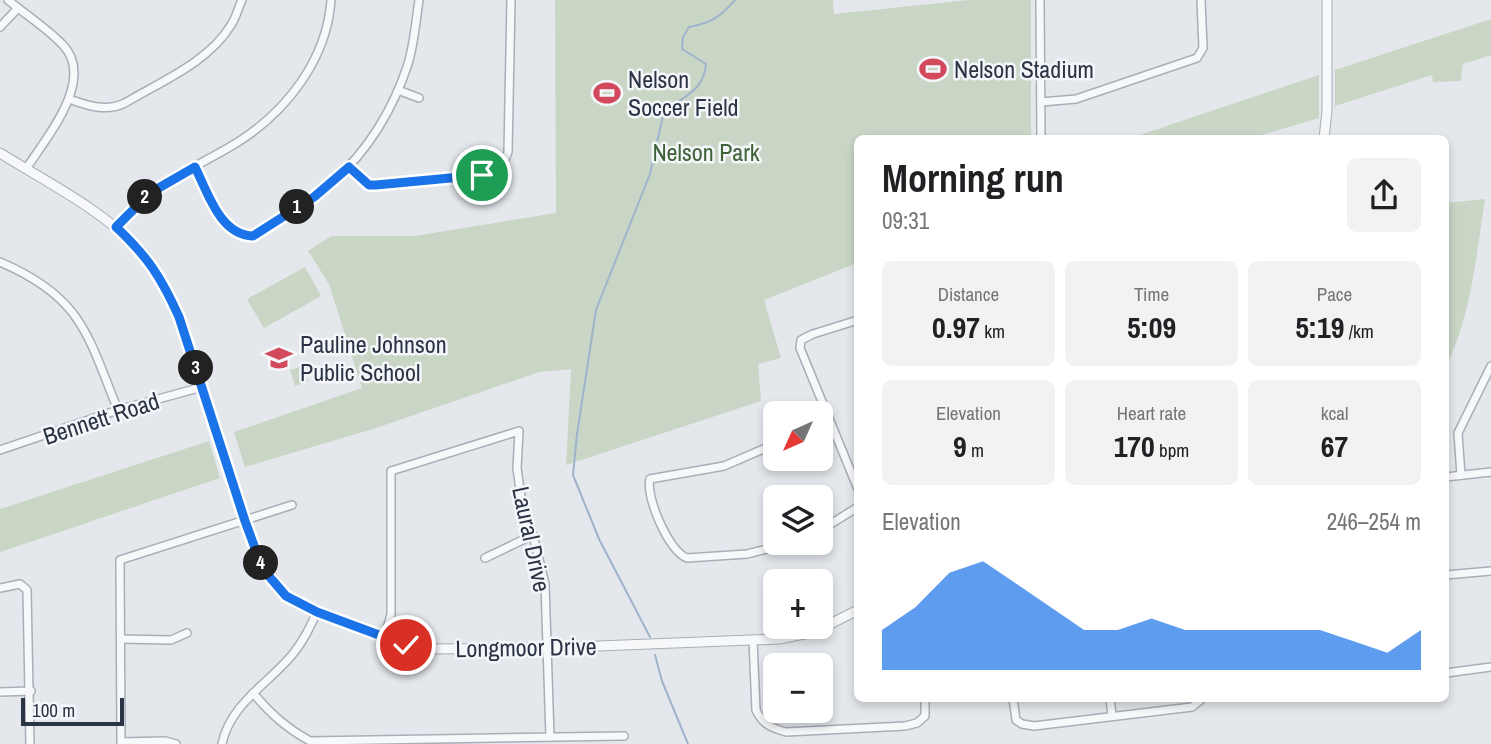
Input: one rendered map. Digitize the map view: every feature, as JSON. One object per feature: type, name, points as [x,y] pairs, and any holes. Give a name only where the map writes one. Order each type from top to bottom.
[{"type":"street","points":[[8,0],[69,53],[75,75],[69,99],[26,169]]},
{"type":"street","points":[[69,99],[113,109],[125,103],[195,61],[215,45],[231,25],[242,0]]},
{"type":"street","points":[[116,227],[150,193],[241,140],[270,117],[298,88],[320,49],[330,15],[331,0]]},
{"type":"street","points":[[195,167],[228,226],[242,236],[253,236],[314,197],[349,167],[374,133],[398,90],[409,61],[419,0]]},
{"type":"street","points":[[349,167],[369,185],[495,175],[508,152],[511,0]]},
{"type":"street","points":[[1040,0],[1041,135]]},
{"type":"street","points":[[1041,102],[1076,99],[1197,58],[1203,48],[1201,0]]},
{"type":"street","points":[[1324,135],[1327,111],[1327,0]]},
{"type":"street","points":[[0,27],[18,8]]},
{"type":"street","points":[[398,90],[419,98]]},
{"type":"street","name":"Longmoor Drive","points":[[0,153],[116,227],[143,253],[166,288],[179,317],[259,559],[268,575],[286,596],[317,612],[406,645],[428,649],[547,648],[779,639],[814,632],[854,612]]},
{"type":"street","points":[[0,262],[50,289],[69,306],[89,339],[118,410]]},
{"type":"street","points":[[818,401],[802,354],[801,340],[854,321]]},
{"type":"street","points":[[1461,475],[1458,433],[1491,366]]},
{"type":"street","name":"Bennett Road","points":[[0,450],[118,410],[202,387]]},
{"type":"street","name":"Laural Drive","points":[[385,636],[391,614],[391,471],[519,431],[517,468],[522,505],[533,535],[545,584],[550,737]]},
{"type":"street","points":[[833,438],[854,481]]},
{"type":"street","points":[[763,449],[724,466],[650,479],[647,488],[667,539],[680,556],[687,558],[747,554],[763,550]]},
{"type":"street","points":[[1449,477],[1491,472]]},
{"type":"street","points":[[176,744],[165,741],[121,742],[120,560],[292,505]]},
{"type":"street","points":[[833,523],[854,509]]},
{"type":"street","points":[[485,558],[533,535]]},
{"type":"street","points":[[1449,575],[1491,571]]},
{"type":"street","points":[[0,588],[20,584],[27,590],[30,744]]},
{"type":"street","points":[[222,744],[224,733],[231,721],[253,693],[294,653],[317,612]]},
{"type":"street","points":[[121,639],[171,640],[187,633]]},
{"type":"street","points":[[753,640],[756,710],[761,721],[772,728],[786,732],[905,726],[917,723],[925,716],[925,702]]},
{"type":"street","points":[[1449,673],[1491,667]]},
{"type":"street","points":[[0,692],[31,691]]},
{"type":"street","points":[[253,693],[274,718],[310,741],[624,736]]},
{"type":"street","points":[[1014,702],[1016,720],[1034,726],[1192,707],[1198,702]]},
{"type":"street","points":[[1110,702],[1112,715]]},
{"type":"green space","name":"Nelson Park","points":[[555,0],[833,0],[834,14],[969,0],[1031,0],[1031,135],[854,135],[854,264],[764,300],[781,358],[758,364],[761,401],[566,465],[571,369],[539,372],[376,428],[245,467],[234,432],[362,388],[329,284],[308,251],[331,236],[415,236],[556,213]]},
{"type":"green space","points":[[1491,19],[1491,55],[1463,64],[1461,81],[1433,82],[1432,75],[1335,106],[1335,70]]},
{"type":"green space","points":[[1319,75],[1319,118],[1261,135],[1140,135]]},
{"type":"green space","points":[[1485,199],[1467,305],[1449,359],[1449,203]]},
{"type":"green space","points":[[305,267],[321,296],[264,328],[247,299]]},
{"type":"green space","points":[[303,366],[308,381],[295,386],[290,370]]},
{"type":"green space","points":[[209,441],[220,478],[0,552],[0,509]]},
{"type":"waterway","points":[[650,637],[599,539],[573,475],[577,434],[596,310],[650,174],[664,111],[697,87],[704,73],[706,64],[682,49],[683,37],[689,27],[715,18],[735,0]]},
{"type":"waterway","points":[[655,655],[662,681],[688,744]]},
{"type":"place","name":"Nelson Stadium","points":[[933,69]]},
{"type":"place","name":"Nelson Soccer Field","points":[[607,93]]},
{"type":"place","name":"Pauline Johnson Public School","points":[[279,358]]},
{"type":"route","points":[[406,645],[317,612],[286,596],[268,575],[245,521],[179,317],[166,288],[143,253],[116,227],[150,193],[195,167],[228,226],[242,236],[253,236],[314,197],[349,167],[369,185],[482,175]]}]
